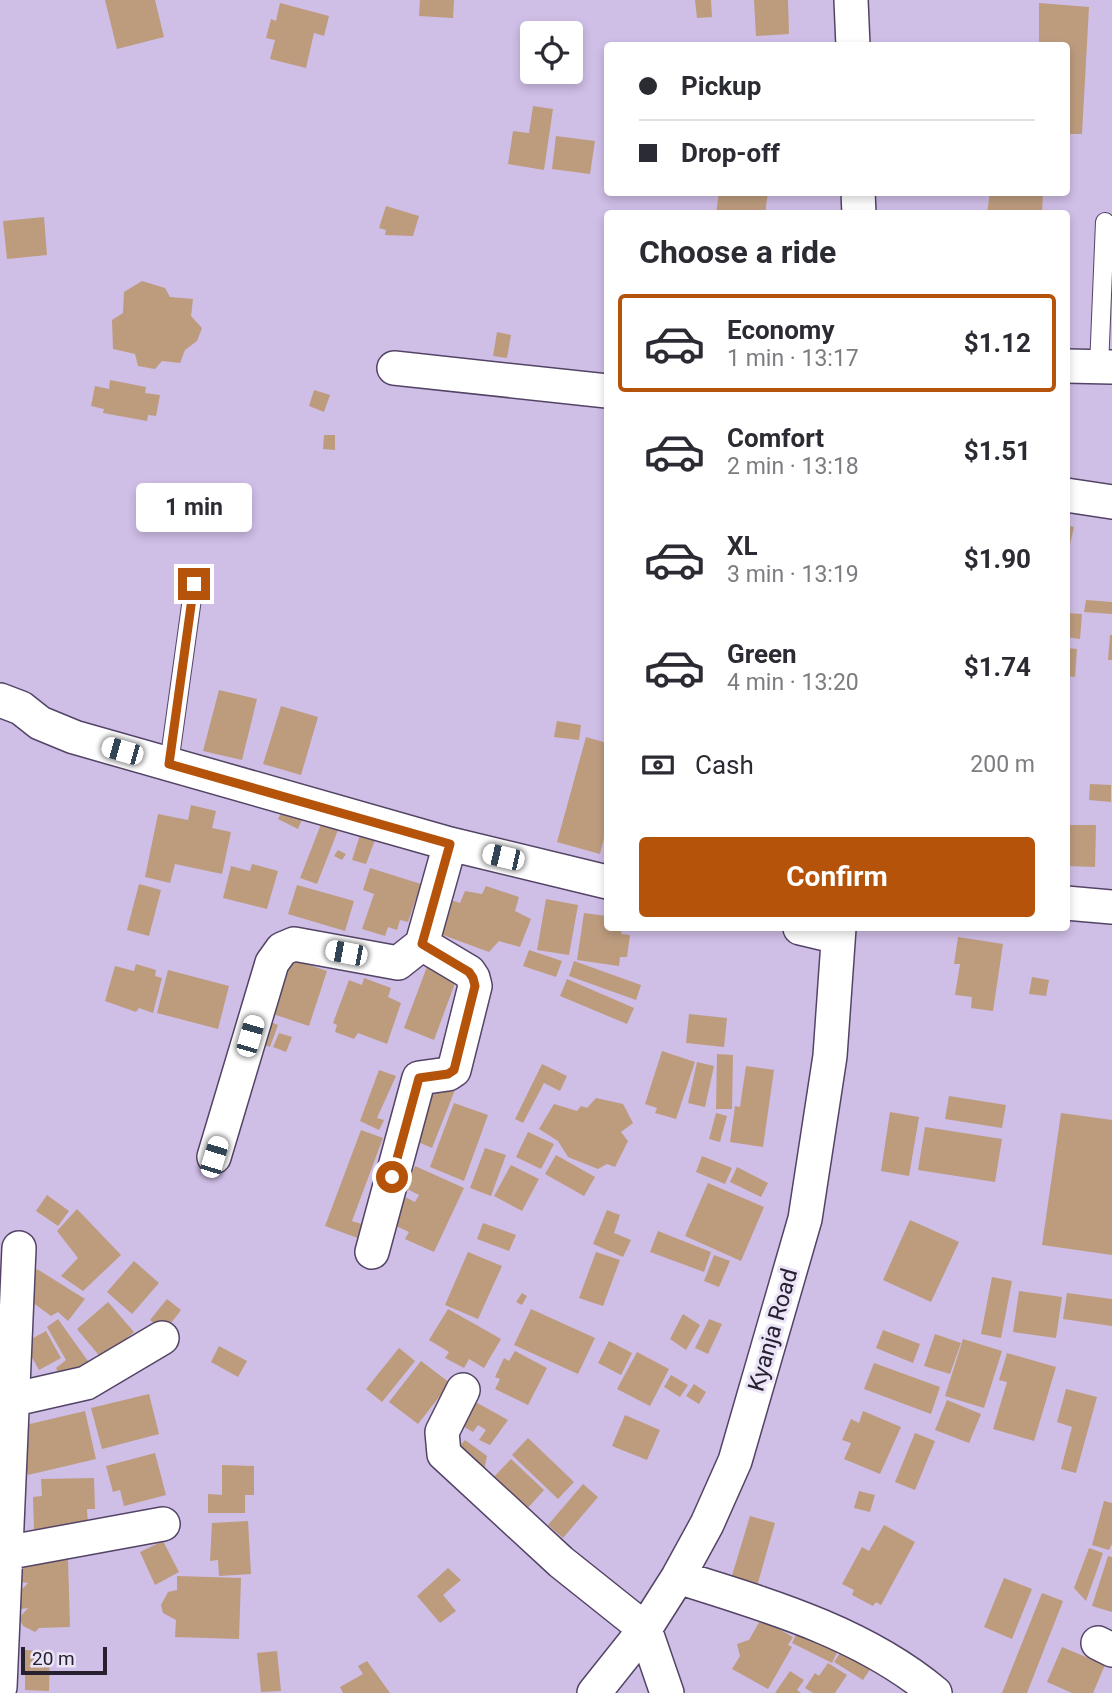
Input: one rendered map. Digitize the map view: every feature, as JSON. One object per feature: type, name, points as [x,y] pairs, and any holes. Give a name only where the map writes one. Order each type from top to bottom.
[{"type":"street","points":[[851,0],[853,42]]},
{"type":"street","points":[[1070,366],[1106,367]]},
{"type":"street","points":[[394,368],[604,391]]},
{"type":"street","points":[[1070,496],[1112,502]]},
{"type":"street","points":[[0,700],[21,708],[40,723],[74,737],[450,844],[604,881]]},
{"type":"street","points":[[214,1157],[272,963],[282,949],[294,944],[398,963],[422,944],[450,844]]},
{"type":"street","points":[[1070,903],[1112,907]]},
{"type":"street","name":"Kyanja Road","points":[[594,1693],[645,1629],[678,1577],[735,1461],[805,1219],[830,1056],[838,932]]},
{"type":"street","points":[[372,1252],[419,1078],[448,1074],[454,1070],[475,986],[469,972],[422,944]]},
{"type":"street","points":[[0,1687],[7,1386],[19,1248]]},
{"type":"street","points":[[7,1386],[86,1383],[162,1339]]},
{"type":"street","points":[[463,1390],[442,1432],[444,1454],[561,1562],[645,1629],[667,1693]]},
{"type":"street","points":[[5,1553],[163,1524]]},
{"type":"street","points":[[678,1577],[801,1616],[906,1671],[934,1693]]},
{"type":"lane","points":[[1105,222],[1106,367]]},
{"type":"lane","points":[[169,764],[194,584]]},
{"type":"building","points":[[105,0],[155,0],[164,37],[117,49]]},
{"type":"building","points":[[420,0],[454,0],[453,18],[419,16]]},
{"type":"building","points":[[695,0],[711,0],[712,17],[697,18]]},
{"type":"building","points":[[754,0],[788,0],[789,34],[756,36]]},
{"type":"building","points":[[280,3],[329,16],[324,36],[314,33],[306,68],[270,59],[275,40],[266,38],[271,19],[276,21]]},
{"type":"building","points":[[1039,3],[1089,7],[1082,134],[1070,134],[1070,42],[1039,42]]},
{"type":"building","points":[[533,106],[553,109],[544,170],[508,164],[513,131],[529,133]]},
{"type":"building","points":[[556,136],[595,141],[590,174],[552,169]]},
{"type":"building","points":[[718,196],[767,196],[766,210],[717,210]]},
{"type":"building","points":[[989,196],[1043,196],[1042,210],[988,210]]},
{"type":"building","points":[[386,206],[419,216],[413,236],[385,235],[386,230],[379,228]]},
{"type":"building","points":[[44,217],[47,255],[7,259],[3,221]]},
{"type":"building","points":[[142,281],[165,288],[170,297],[193,299],[191,316],[202,328],[197,341],[185,350],[180,363],[162,361],[155,369],[138,366],[135,354],[113,349],[112,320],[123,313],[124,292]]},
{"type":"building","points":[[497,332],[511,335],[507,358],[493,356]]},
{"type":"building","points":[[110,380],[146,387],[145,393],[160,395],[156,416],[148,415],[147,421],[103,413],[104,409],[91,406],[95,386],[109,389]]},
{"type":"building","points":[[314,390],[330,395],[324,412],[309,406]]},
{"type":"building","points":[[324,435],[335,435],[335,450],[323,449]]},
{"type":"building","points":[[1070,526],[1074,527],[1070,544]]},
{"type":"building","points":[[1086,600],[1112,602],[1112,614],[1084,612]]},
{"type":"building","points":[[1070,613],[1082,614],[1080,639],[1070,638]]},
{"type":"building","points":[[1110,635],[1112,660],[1108,660]]},
{"type":"building","points":[[1070,648],[1077,649],[1075,677],[1070,676]]},
{"type":"building","points":[[219,690],[257,699],[242,760],[203,751]]},
{"type":"building","points":[[281,706],[318,717],[301,775],[263,764]]},
{"type":"building","points":[[557,721],[581,725],[579,740],[554,737]]},
{"type":"building","points":[[586,737],[604,742],[604,838],[600,854],[557,842]]},
{"type":"building","points":[[1090,784],[1111,785],[1111,802],[1089,800]]},
{"type":"building","points":[[191,805],[216,811],[212,828],[231,832],[222,874],[175,864],[170,883],[145,877],[158,814],[188,820]]},
{"type":"building","points":[[284,808],[303,817],[298,829],[278,819]]},
{"type":"building","points":[[323,819],[340,825],[317,884],[300,878]]},
{"type":"building","points":[[1070,825],[1096,825],[1095,867],[1070,866]]},
{"type":"building","points":[[360,835],[375,840],[366,864],[352,860]]},
{"type":"building","points":[[338,850],[346,854],[342,860],[334,856]]},
{"type":"building","points":[[252,864],[278,871],[267,909],[223,898],[231,866],[250,871]]},
{"type":"building","points":[[370,868],[421,884],[408,922],[400,920],[397,930],[388,927],[385,936],[362,929],[374,894],[363,890]]},
{"type":"building","points":[[139,884],[161,890],[149,936],[127,930]]},
{"type":"building","points":[[297,885],[354,901],[345,931],[288,914]]},
{"type":"building","points":[[486,886],[519,897],[515,911],[531,919],[520,947],[499,941],[489,952],[432,931],[445,898],[460,903],[465,891],[482,894]]},
{"type":"building","points":[[546,899],[578,905],[569,955],[537,950]]},
{"type":"building","points":[[584,913],[604,916],[604,931],[622,931],[621,934],[630,935],[627,957],[620,957],[619,966],[577,960]]},
{"type":"building","points":[[958,937],[1003,944],[993,1011],[971,1008],[972,997],[955,995],[960,964],[954,964]]},
{"type":"building","points":[[529,950],[562,961],[556,977],[523,966]]},
{"type":"building","points":[[286,957],[327,971],[309,1026],[267,1012]]},
{"type":"building","points":[[574,961],[641,985],[636,1000],[569,976]]},
{"type":"building","points":[[136,964],[156,970],[155,976],[162,978],[153,1013],[139,1008],[136,1012],[105,1001],[115,966],[134,971]]},
{"type":"building","points":[[428,964],[458,975],[434,1040],[404,1028]]},
{"type":"building","points":[[168,970],[229,986],[218,1029],[157,1013]]},
{"type":"building","points":[[1032,977],[1049,980],[1046,996],[1029,994]]},
{"type":"building","points":[[364,978],[391,988],[388,997],[401,1003],[387,1044],[358,1033],[354,1039],[335,1032],[337,1025],[333,1023],[349,980],[362,985]]},
{"type":"building","points":[[567,979],[634,1008],[627,1024],[560,996]]},
{"type":"building","points":[[689,1014],[727,1018],[724,1047],[686,1043]]},
{"type":"building","points":[[266,1020],[278,1025],[270,1047],[257,1042]]},
{"type":"building","points":[[279,1033],[292,1037],[286,1052],[273,1047]]},
{"type":"building","points":[[662,1051],[695,1062],[676,1119],[655,1113],[657,1108],[645,1104]]},
{"type":"building","points":[[717,1054],[733,1055],[732,1109],[716,1109]]},
{"type":"building","points":[[697,1062],[714,1066],[705,1107],[688,1103]]},
{"type":"building","points":[[542,1064],[567,1076],[560,1091],[544,1083],[523,1123],[515,1119]]},
{"type":"building","points":[[746,1066],[774,1070],[763,1147],[730,1142],[735,1106],[740,1107]]},
{"type":"building","points":[[379,1070],[396,1076],[377,1118],[384,1120],[379,1130],[360,1121]]},
{"type":"building","points":[[432,1080],[455,1090],[432,1148],[409,1138]]},
{"type":"building","points":[[949,1096],[1006,1105],[1002,1128],[945,1119]]},
{"type":"building","points":[[596,1098],[623,1104],[633,1123],[621,1132],[628,1141],[615,1167],[607,1164],[598,1169],[568,1157],[558,1141],[539,1129],[554,1104],[577,1111],[581,1106],[587,1108]]},
{"type":"building","points":[[454,1103],[488,1115],[464,1181],[430,1167]]},
{"type":"building","points":[[890,1112],[919,1117],[909,1176],[881,1171]]},
{"type":"building","points":[[716,1113],[727,1116],[720,1142],[709,1139]]},
{"type":"building","points":[[1061,1113],[1112,1120],[1112,1255],[1042,1245]]},
{"type":"building","points":[[925,1127],[1002,1139],[995,1182],[918,1170]]},
{"type":"building","points":[[361,1130],[383,1138],[352,1221],[368,1226],[363,1240],[325,1226]]},
{"type":"building","points":[[528,1132],[554,1144],[541,1169],[516,1157]]},
{"type":"building","points":[[485,1148],[506,1155],[491,1196],[470,1188]]},
{"type":"building","points":[[556,1155],[595,1177],[584,1196],[545,1174]]},
{"type":"building","points":[[702,1156],[732,1168],[725,1184],[696,1172]]},
{"type":"building","points":[[511,1165],[539,1179],[522,1211],[494,1196]]},
{"type":"building","points":[[415,1166],[464,1188],[434,1252],[405,1239],[409,1232],[390,1223],[403,1196],[415,1202],[419,1195],[405,1188]]},
{"type":"building","points":[[737,1167],[768,1183],[761,1197],[730,1182]]},
{"type":"building","points":[[708,1183],[764,1207],[741,1261],[685,1236]]},
{"type":"building","points":[[47,1195],[69,1211],[58,1226],[36,1211]]},
{"type":"building","points":[[77,1209],[121,1255],[83,1291],[61,1276],[78,1258],[57,1231]]},
{"type":"building","points":[[607,1210],[620,1215],[614,1233],[631,1240],[623,1257],[593,1244]]},
{"type":"building","points":[[910,1220],[959,1242],[931,1302],[883,1280]]},
{"type":"building","points":[[483,1223],[516,1235],[509,1251],[477,1239]]},
{"type":"building","points":[[658,1231],[711,1252],[704,1272],[650,1252]]},
{"type":"building","points":[[468,1252],[502,1266],[478,1319],[445,1305]]},
{"type":"building","points":[[596,1252],[620,1260],[603,1306],[579,1298]]},
{"type":"building","points":[[714,1255],[730,1261],[719,1287],[704,1281]]},
{"type":"building","points":[[134,1261],[159,1283],[132,1314],[107,1292]]},
{"type":"building","points":[[37,1269],[85,1299],[68,1321],[58,1312],[51,1316],[21,1294]]},
{"type":"building","points":[[992,1277],[1012,1281],[1001,1338],[981,1334]]},
{"type":"building","points":[[1019,1291],[1062,1297],[1056,1338],[1013,1332]]},
{"type":"building","points":[[522,1293],[527,1296],[522,1305],[516,1302]]},
{"type":"building","points":[[1067,1293],[1112,1299],[1112,1326],[1063,1319]]},
{"type":"building","points":[[167,1299],[181,1310],[165,1331],[150,1320]]},
{"type":"building","points":[[108,1302],[134,1332],[102,1359],[77,1329]]},
{"type":"building","points":[[448,1309],[501,1339],[484,1368],[469,1359],[464,1368],[445,1358],[449,1352],[429,1340]]},
{"type":"building","points":[[531,1309],[595,1338],[578,1374],[514,1345]]},
{"type":"building","points":[[683,1314],[700,1325],[686,1350],[670,1339]]},
{"type":"building","points":[[58,1319],[90,1364],[62,1381],[56,1368],[66,1360],[47,1327]]},
{"type":"building","points":[[709,1319],[722,1324],[708,1354],[695,1348]]},
{"type":"building","points":[[883,1330],[920,1344],[913,1363],[876,1348]]},
{"type":"building","points":[[46,1331],[61,1358],[39,1370],[24,1343]]},
{"type":"building","points":[[935,1334],[961,1343],[950,1374],[924,1366]]},
{"type":"building","points":[[963,1339],[1002,1351],[984,1408],[945,1396]]},
{"type":"building","points":[[609,1341],[632,1353],[621,1375],[598,1363]]},
{"type":"building","points":[[219,1346],[247,1361],[238,1377],[211,1362]]},
{"type":"building","points":[[399,1348],[415,1361],[382,1402],[366,1389]]},
{"type":"building","points":[[515,1351],[547,1368],[528,1405],[495,1389],[500,1379],[495,1377],[504,1358],[509,1361]]},
{"type":"building","points":[[637,1352],[669,1369],[650,1406],[617,1389]]},
{"type":"building","points":[[1007,1353],[1056,1367],[1034,1441],[993,1429],[1007,1382],[999,1380]]},
{"type":"building","points":[[421,1361],[450,1383],[418,1424],[389,1402]]},
{"type":"building","points":[[874,1363],[940,1387],[931,1414],[864,1389]]},
{"type":"building","points":[[671,1375],[688,1385],[680,1397],[664,1387]]},
{"type":"building","points":[[694,1384],[706,1392],[699,1404],[686,1396]]},
{"type":"building","points":[[1066,1389],[1097,1397],[1076,1473],[1061,1469],[1072,1427],[1057,1422]]},
{"type":"building","points":[[149,1394],[159,1434],[102,1449],[91,1408]]},
{"type":"building","points":[[472,1400],[508,1420],[490,1445],[479,1440],[486,1430],[478,1425],[473,1432],[461,1425]]},
{"type":"building","points":[[947,1400],[981,1414],[969,1443],[935,1430]]},
{"type":"building","points":[[85,1411],[96,1459],[28,1475],[17,1427]]},
{"type":"building","points":[[863,1411],[901,1427],[880,1474],[844,1459],[851,1443],[842,1440],[851,1419],[859,1423]]},
{"type":"building","points":[[625,1415],[660,1430],[647,1460],[612,1446]]},
{"type":"building","points":[[915,1433],[935,1441],[915,1490],[895,1482]]},
{"type":"building","points":[[528,1438],[574,1482],[558,1499],[512,1455]]},
{"type":"building","points":[[465,1440],[487,1456],[484,1471],[453,1454]]},
{"type":"building","points":[[155,1453],[166,1495],[124,1506],[120,1490],[113,1492],[106,1466]]},
{"type":"building","points":[[511,1459],[544,1490],[525,1511],[491,1480]]},
{"type":"building","points":[[222,1465],[254,1466],[254,1495],[245,1495],[245,1513],[208,1513],[208,1494],[222,1495]]},
{"type":"building","points":[[94,1478],[95,1509],[87,1509],[88,1528],[34,1529],[33,1497],[42,1496],[41,1479]]},
{"type":"building","points":[[583,1484],[598,1497],[563,1538],[548,1525]]},
{"type":"building","points":[[859,1491],[875,1495],[870,1512],[854,1508]]},
{"type":"building","points":[[1104,1501],[1112,1503],[1112,1544],[1109,1550],[1092,1545]]},
{"type":"building","points":[[750,1516],[775,1523],[756,1590],[730,1582]]},
{"type":"building","points":[[248,1521],[251,1574],[219,1576],[218,1560],[210,1561],[212,1523]]},
{"type":"building","points":[[884,1525],[915,1542],[881,1605],[876,1602],[873,1606],[852,1595],[854,1590],[842,1584],[862,1547],[869,1551]]},
{"type":"building","points":[[163,1541],[179,1572],[155,1585],[140,1552]]},
{"type":"building","points":[[1089,1548],[1103,1553],[1086,1601],[1074,1588]]},
{"type":"building","points":[[1108,1556],[1112,1557],[1112,1612],[1092,1606]]},
{"type":"building","points":[[68,1558],[70,1627],[39,1628],[35,1632],[23,1626],[19,1618],[28,1608],[20,1609],[19,1592],[28,1583],[20,1582],[19,1568],[28,1562]]},
{"type":"building","points":[[448,1568],[461,1580],[443,1595],[456,1611],[440,1623],[417,1596]]},
{"type":"building","points":[[177,1576],[241,1578],[239,1639],[175,1637],[176,1620],[163,1613],[161,1605],[168,1592],[177,1590]]},
{"type":"building","points":[[1004,1578],[1032,1589],[1012,1639],[984,1627]]},
{"type":"building","points":[[1042,1593],[1063,1601],[1027,1693],[1002,1693]]},
{"type":"building","points":[[761,1619],[793,1637],[788,1645],[792,1647],[768,1689],[732,1669],[740,1656],[737,1644],[749,1640]]},
{"type":"building","points":[[801,1624],[841,1644],[832,1663],[792,1643]]},
{"type":"building","points":[[844,1647],[873,1665],[863,1680],[834,1662]]},
{"type":"building","points":[[1062,1647],[1105,1665],[1093,1693],[1072,1693],[1047,1682]]},
{"type":"building","points":[[25,1650],[50,1651],[49,1691],[25,1690]]},
{"type":"building","points":[[277,1651],[281,1691],[261,1692],[257,1653]]},
{"type":"building","points":[[367,1661],[390,1693],[343,1693],[340,1687],[363,1674],[358,1666]]},
{"type":"building","points":[[828,1663],[847,1675],[835,1693],[813,1693],[805,1688],[815,1673],[819,1676]]},
{"type":"building","points":[[790,1671],[804,1680],[797,1690],[801,1693],[775,1693]]},
{"type":"route","points":[[194,584],[169,764],[450,844],[422,944],[469,972],[475,986],[454,1070],[448,1074],[424,1075],[419,1078],[392,1177]]}]
